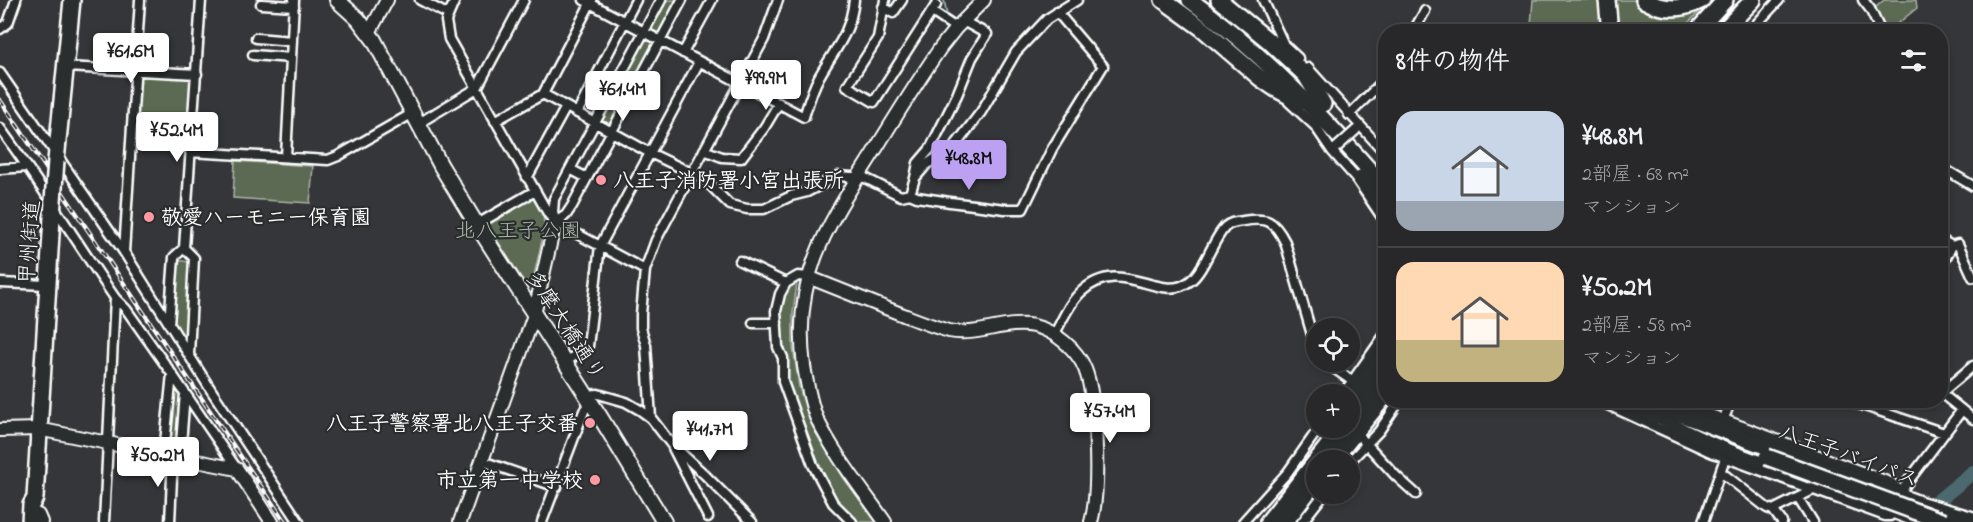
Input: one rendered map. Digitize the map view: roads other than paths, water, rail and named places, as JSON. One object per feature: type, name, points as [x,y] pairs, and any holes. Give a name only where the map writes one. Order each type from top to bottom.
[{"type":"highway","name":"甲州街道","points":[[37,520],[31,505],[35,498],[53,204],[72,0]]},
{"type":"highway","points":[[1163,0],[1211,35],[1276,89],[1323,111]]},
{"type":"highway","points":[[1190,0],[1323,111]]},
{"type":"highway","points":[[1205,0],[1265,49],[1378,166]]},
{"type":"highway","points":[[1219,0],[1302,67],[1339,149],[1378,197]]},
{"type":"highway","points":[[1607,0],[1609,24]]},
{"type":"highway","points":[[1644,0],[1656,6],[1677,8],[1702,0]]},
{"type":"highway","points":[[1703,24],[1725,0]]},
{"type":"highway","points":[[1721,24],[1743,0]]},
{"type":"highway","points":[[1730,24],[1753,0]]},
{"type":"highway","points":[[1229,31],[1235,41],[1270,77],[1276,89]]},
{"type":"highway","points":[[1339,149],[1378,182]]},
{"type":"highway","points":[[1360,386],[1378,361]]},
{"type":"highway","points":[[1360,405],[1378,384]]},
{"type":"highway","points":[[1341,450],[1378,405]]},
{"type":"highway","name":"八王子バイパス","points":[[1637,408],[1767,457],[1958,519]]},
{"type":"highway","name":"八王子バイパス","points":[[1664,408],[1958,519]]},
{"type":"highway","points":[[1260,522],[1323,438]]},
{"type":"highway","points":[[1269,522],[1334,438]]},
{"type":"highway","points":[[1285,522],[1306,494]]},
{"type":"main road","name":"多摩大橋通り","points":[[337,0],[369,33],[476,225],[664,522]]},
{"type":"street","points":[[0,29],[8,23],[16,0]]},
{"type":"street","points":[[124,252],[140,0]]},
{"type":"street","points":[[169,325],[174,257],[184,248],[201,0]]},
{"type":"street","points":[[369,33],[387,0]]},
{"type":"street","points":[[420,0],[447,14]]},
{"type":"street","points":[[455,0],[447,14],[446,28],[449,39],[549,215],[555,222],[645,270]]},
{"type":"street","points":[[190,152],[328,160],[338,156],[477,88],[524,0]]},
{"type":"street","points":[[577,113],[636,0]]},
{"type":"street","points":[[460,522],[534,315],[555,222],[554,199],[662,0]]},
{"type":"street","points":[[555,222],[566,214],[587,178],[681,0]]},
{"type":"street","points":[[683,53],[712,0]]},
{"type":"street","points":[[651,418],[646,345],[641,328],[645,270],[656,240],[764,39],[778,0]]},
{"type":"street","points":[[495,121],[543,94],[589,1],[804,117],[816,82],[841,43],[852,15],[854,0]]},
{"type":"street","points":[[884,3],[893,13],[902,0]]},
{"type":"street","points":[[885,522],[834,448],[816,417],[807,382],[802,346],[803,307],[808,277],[821,240],[849,189],[928,65],[959,25],[984,0]]},
{"type":"street","points":[[915,178],[927,164],[954,147],[990,100],[1016,52],[1047,19],[1077,0]]},
{"type":"street","points":[[1263,0],[1284,45],[1302,67],[1349,114],[1358,128],[1378,147]]},
{"type":"street","points":[[1756,24],[1779,0]]},
{"type":"street","points":[[1863,0],[1877,24]]},
{"type":"street","points":[[261,4],[294,3],[286,157]]},
{"type":"street","points":[[884,3],[878,38],[847,86],[874,102],[934,8],[959,25],[987,34],[972,58],[957,95],[930,149],[918,163],[910,194]]},
{"type":"street","points":[[1418,24],[1425,11]]},
{"type":"street","points":[[543,94],[707,182],[730,205],[747,209],[764,209],[790,196],[807,192],[838,176],[865,178],[901,196],[910,194],[950,202],[1023,209],[1052,149],[1103,66],[1057,12]]},
{"type":"street","points":[[291,58],[255,43],[292,41]]},
{"type":"street","points":[[564,362],[588,346],[600,246],[699,62]]},
{"type":"street","points":[[66,67],[197,74]]},
{"type":"street","points":[[0,73],[124,252],[169,325],[299,522]]},
{"type":"street","points":[[1349,114],[1378,86]]},
{"type":"street","points":[[1276,89],[1339,149],[1378,211]]},
{"type":"street","points":[[704,150],[722,157],[741,158],[764,128],[779,103]]},
{"type":"street","points":[[527,178],[566,107]]},
{"type":"street","points":[[0,128],[45,190],[115,298],[126,309],[172,374],[272,522]]},
{"type":"street","points":[[1339,149],[1358,128]]},
{"type":"street","points":[[0,169],[27,167]]},
{"type":"street","points":[[570,169],[587,178]]},
{"type":"street","points":[[1948,170],[1973,186]]},
{"type":"street","points":[[476,225],[535,191]]},
{"type":"street","points":[[1054,335],[1075,299],[1094,283],[1115,277],[1166,288],[1183,286],[1196,276],[1220,232],[1228,224],[1259,218],[1275,226],[1285,242],[1307,318]]},
{"type":"street","points":[[1948,244],[1952,246]]},
{"type":"street","points":[[1948,253],[1952,246],[1958,244],[1973,277]]},
{"type":"street","points":[[184,248],[194,258],[189,355]]},
{"type":"street","points":[[740,261],[786,282]]},
{"type":"street","points":[[852,522],[832,503],[813,465],[783,382],[783,358],[778,347],[776,311],[786,282],[798,276],[808,277],[868,302],[950,331],[981,331],[1018,324],[1036,327],[1054,335],[1072,348],[1089,380],[1092,395],[1096,470],[1095,500],[1091,522]]},
{"type":"street","points":[[0,283],[47,285]]},
{"type":"street","points":[[104,522],[115,298]]},
{"type":"street","points":[[753,323],[777,323]]},
{"type":"street","points":[[1351,384],[1378,345]]},
{"type":"street","points":[[1948,387],[1973,366]]},
{"type":"street","points":[[1340,372],[1353,381]]},
{"type":"street","points":[[170,522],[172,374]]},
{"type":"street","points":[[172,455],[185,393]]},
{"type":"street","points":[[542,522],[588,399],[598,394],[626,402],[651,418],[671,444],[752,522]]},
{"type":"street","points":[[1948,399],[1973,419]]},
{"type":"street","points":[[1358,450],[1393,408]]},
{"type":"street","points":[[1616,408],[1714,450],[1920,522]]},
{"type":"street","points":[[1689,408],[1890,484],[1900,496]]},
{"type":"street","points":[[1723,421],[1728,408]]},
{"type":"street","points":[[1866,408],[1944,433]]},
{"type":"street","points":[[1899,515],[1900,496],[1905,484],[1962,410]]},
{"type":"street","points":[[1661,418],[1725,458],[1885,516],[1899,515]]},
{"type":"street","points":[[0,430],[38,429],[237,470]]},
{"type":"street","points":[[1243,522],[1288,472],[1312,438]]},
{"type":"street","points":[[1365,441],[1396,476],[1416,494]]},
{"type":"street","points":[[671,444],[708,517]]},
{"type":"street","points":[[1703,522],[1725,458]]},
{"type":"street","points":[[482,461],[556,487]]},
{"type":"street","points":[[1721,472],[1767,508],[1773,510],[1782,522]]},
{"type":"street","points":[[1773,510],[1813,490]]},
{"type":"street","points":[[1797,498],[1813,522]]},
{"type":"street","points":[[1302,522],[1316,504]]},
{"type":"street","points":[[1308,522],[1316,504]]},
{"type":"waterway","points":[[944,0],[947,16],[951,18]]},
{"type":"waterway","points":[[1923,513],[1973,472]]},
{"type":"railway","points":[[0,100],[285,522]]},
{"type":"place","name":"八王子消防署小宮出張所","points":[[601,180]]},
{"type":"place","name":"敬愛ハーモニー保育園","points":[[149,217]]},
{"type":"place","name":"八王子警察署北八王子交番","points":[[590,423]]},
{"type":"place","name":"市立第一中学校","points":[[595,480]]},
{"type":"park label","name":"北八王子公園","points":[[518,230]]}]
